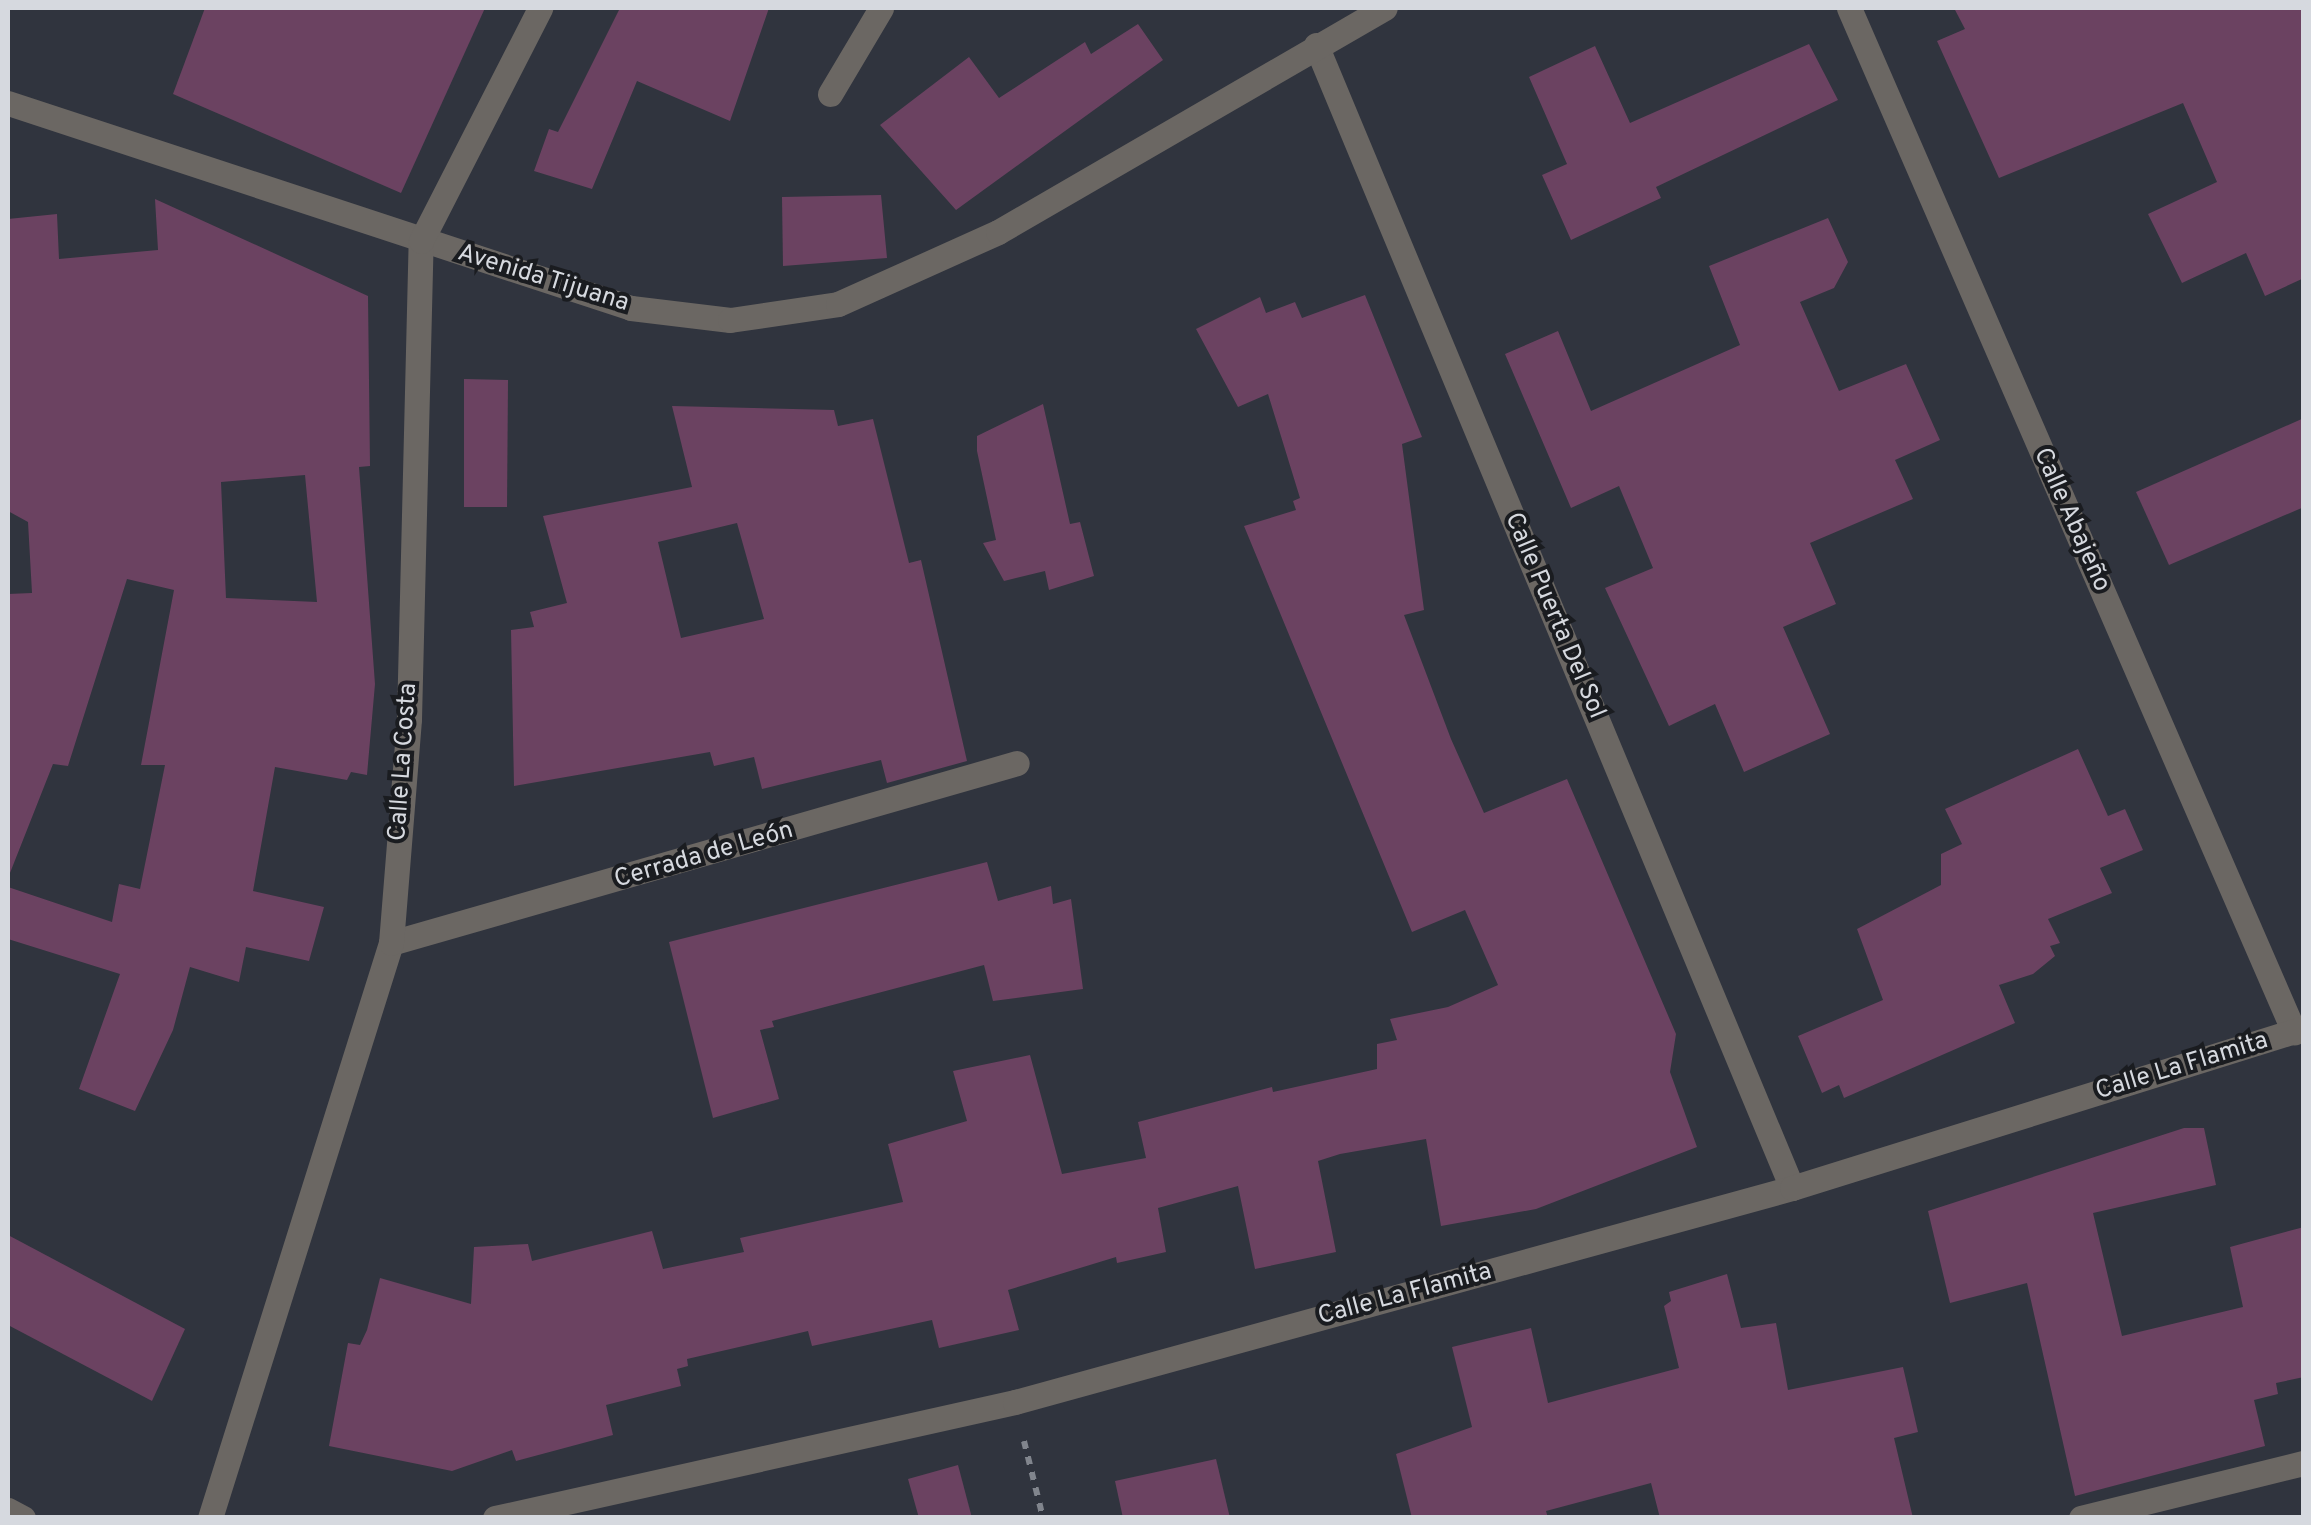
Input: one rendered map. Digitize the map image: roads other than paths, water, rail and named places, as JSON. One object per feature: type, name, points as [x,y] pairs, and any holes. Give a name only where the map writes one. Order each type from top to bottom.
[{"type":"street","name":"Calle La Costa","points":[[210,1518],[390,943],[409,719],[421,241],[540,8]]},
{"type":"street","points":[[830,94],[882,8]]},
{"type":"street","name":"Avenida Tijuana","points":[[8,103],[631,308],[730,320],[838,304],[998,232],[1386,8]]},
{"type":"street","name":"Calle Abajeño","points":[[1849,8],[2299,1030]]},
{"type":"street","name":"Calle Puerta Del Sol","points":[[1316,45],[1792,1188]]},
{"type":"street","name":"Cerrada de León","points":[[390,943],[1017,762]]},
{"type":"street","name":"Calle La Flamita","points":[[494,1518],[1014,1402],[1792,1188],[2299,1030]]},
{"type":"street","points":[[2082,1518],[2304,1463]]},
{"type":"street","points":[[8,1510],[23,1518]]}]
